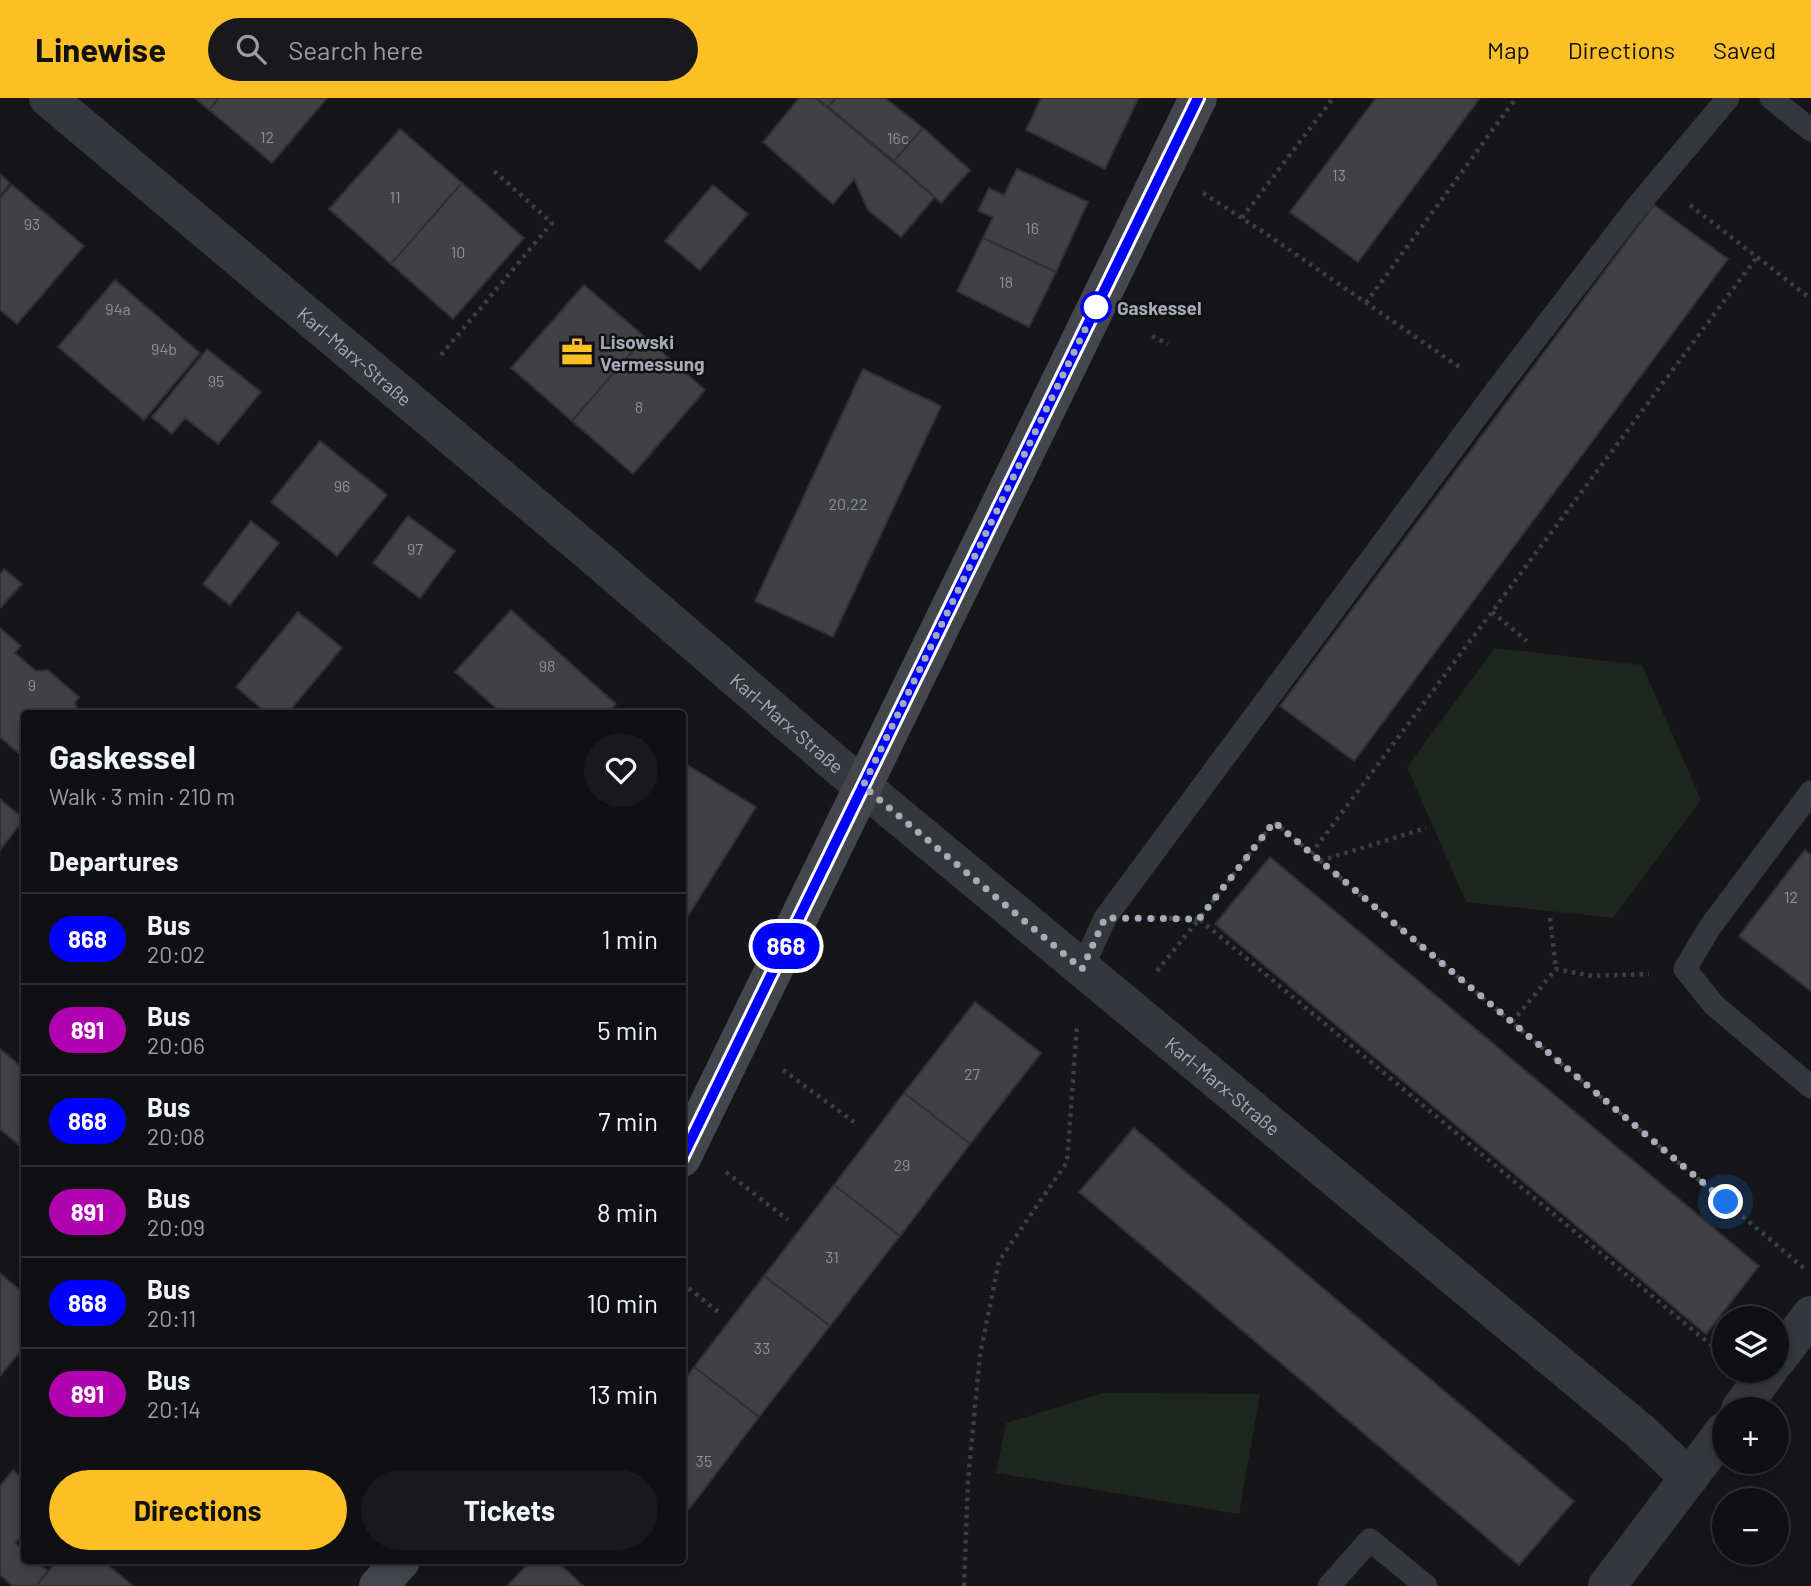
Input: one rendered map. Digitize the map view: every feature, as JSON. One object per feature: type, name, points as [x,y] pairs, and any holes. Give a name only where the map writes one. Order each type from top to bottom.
[{"type":"main road","points":[[686,1150],[1198,98]]},
{"type":"main road","points":[[378,1586],[398,1564]]},
{"type":"street","name":"Karl-Marx-Straße","points":[[48,98],[863,786],[1641,1432],[1689,1478]]},
{"type":"street","points":[[1789,1344],[1811,1315]]},
{"type":"street","points":[[1607,1586],[1712,1447]]},
{"type":"lane","points":[[1082,969],[1105,918],[1495,392],[1658,181],[1728,98]]},
{"type":"lane","points":[[1771,98],[1811,130]]},
{"type":"lane","points":[[1811,792],[1710,927],[1685,969],[1714,1005],[1811,1087]]},
{"type":"lane","points":[[1329,1586],[1370,1540],[1426,1586]]},
{"type":"path","points":[[1242,218],[1333,98]]},
{"type":"path","points":[[1366,303],[1516,98]]},
{"type":"path","points":[[1164,168],[1242,218],[1495,392]]},
{"type":"path","points":[[441,355],[552,223],[493,170]]},
{"type":"path","points":[[1658,181],[1811,299]]},
{"type":"path","points":[[1311,854],[1757,257]]},
{"type":"path","points":[[1152,336],[1168,344]]},
{"type":"path","points":[[1492,612],[1527,641]]},
{"type":"path","points":[[1129,1006],[1274,822],[1811,1274]]},
{"type":"path","points":[[1320,861],[1426,828]]},
{"type":"path","points":[[1105,918],[1199,919],[1712,1345]]},
{"type":"path","points":[[1512,1022],[1556,969],[1549,918]]},
{"type":"path","points":[[964,1586],[968,1481],[981,1355],[999,1261],[1067,1162],[1082,969]]},
{"type":"path","points":[[1556,969],[1592,976],[1636,976],[1685,969]]},
{"type":"path","points":[[783,1070],[855,1122]]},
{"type":"path","points":[[725,1172],[788,1220]]},
{"type":"path","points":[[686,1286],[721,1314]]},
{"type":"shaded area","points":[[1495,648],[1642,665],[1701,800],[1613,918],[1466,902],[1407,767]]},
{"type":"shaded area","points":[[1103,1393],[1260,1394],[1239,1514],[996,1473],[1006,1423]]},
{"type":"building","points":[[195,98],[219,98],[209,110]]},
{"type":"building","points":[[219,98],[327,98],[272,163],[209,110]]},
{"type":"building","points":[[799,98],[816,98],[935,197],[901,237],[868,210],[854,179],[833,204],[763,142]]},
{"type":"building","points":[[816,98],[836,98],[828,107]]},
{"type":"building","points":[[836,98],[885,98],[923,128],[894,161],[828,107]]},
{"type":"building","points":[[1041,98],[1138,99],[1105,169],[1026,130]]},
{"type":"building","points":[[1376,98],[1480,98],[1358,262],[1290,212]]},
{"type":"building","points":[[923,128],[970,170],[941,203],[894,161]]},
{"type":"building","points":[[400,129],[462,183],[391,264],[329,209]]},
{"type":"building","points":[[1017,169],[1088,202],[1056,272],[983,238],[993,217],[978,211],[989,188],[1004,195]]},
{"type":"building","points":[[0,174],[10,183],[0,195]]},
{"type":"building","points":[[462,183],[524,238],[453,319],[391,264]]},
{"type":"building","points":[[12,185],[84,246],[17,324],[0,310],[0,198]]},
{"type":"building","points":[[713,185],[748,214],[700,270],[665,241]]},
{"type":"building","points":[[1654,205],[1728,259],[1354,761],[1280,706]]},
{"type":"building","points":[[983,238],[1056,272],[1029,327],[957,291]]},
{"type":"building","points":[[115,280],[200,353],[144,420],[58,347]]},
{"type":"building","points":[[584,285],[645,337],[572,421],[511,368]]},
{"type":"building","points":[[645,337],[705,390],[633,474],[572,421]]},
{"type":"building","points":[[207,349],[261,392],[218,444],[185,418],[172,434],[152,417]]},
{"type":"building","points":[[863,369],[941,406],[833,637],[755,601]]},
{"type":"building","points":[[320,441],[387,495],[337,556],[271,502]]},
{"type":"building","points":[[408,516],[455,551],[420,598],[373,563]]},
{"type":"building","points":[[251,521],[279,543],[230,605],[203,584]]},
{"type":"building","points":[[4,569],[22,584],[0,608],[0,574]]},
{"type":"building","points":[[511,610],[616,704],[611,710],[498,710],[455,672]]},
{"type":"building","points":[[298,612],[342,648],[290,710],[263,710],[236,687]]},
{"type":"building","points":[[0,628],[21,646],[15,653],[36,671],[48,670],[79,697],[75,702],[76,710],[21,710],[21,755],[0,737]]},
{"type":"building","points":[[686,764],[756,807],[686,919]]},
{"type":"building","points":[[0,799],[21,816],[21,823],[0,850]]},
{"type":"building","points":[[1805,850],[1811,855],[1811,991],[1739,936]]},
{"type":"building","points":[[1270,857],[1759,1266],[1728,1306],[1712,1306],[1712,1326],[1706,1334],[1215,924]]},
{"type":"building","points":[[975,1002],[1041,1053],[970,1144],[904,1093]]},
{"type":"building","points":[[0,1049],[21,1066],[21,1147],[0,1129]]},
{"type":"building","points":[[904,1093],[970,1144],[900,1236],[834,1185]]},
{"type":"building","points":[[1134,1128],[1574,1501],[1519,1565],[1079,1192]]},
{"type":"building","points":[[834,1185],[900,1236],[830,1326],[764,1276]]},
{"type":"building","points":[[0,1273],[21,1291],[21,1351],[0,1376]]},
{"type":"building","points":[[764,1276],[830,1326],[759,1417],[694,1367]]},
{"type":"building","points":[[694,1367],[759,1417],[689,1509],[686,1507],[686,1378]]},
{"type":"building","points":[[13,1470],[21,1477],[21,1536],[15,1543],[21,1548],[21,1564],[40,1564],[48,1571],[36,1586],[13,1586],[0,1575],[0,1486]]},
{"type":"building","points":[[54,1564],[107,1564],[133,1586],[36,1586]]},
{"type":"building","points":[[528,1564],[560,1564],[583,1586],[507,1586]]},
{"type":"bus line","name":"868","points":[[686,1151],[1198,98]]},
{"type":"place","name":"Gaskessel","points":[[1096,307]]},
{"type":"place","name":"Lisowski Vermessung","points":[[577,352]]},
{"type":"route","points":[[1096,307],[863,786],[1082,969],[1105,918],[1199,919],[1274,822],[1726,1202]]}]
